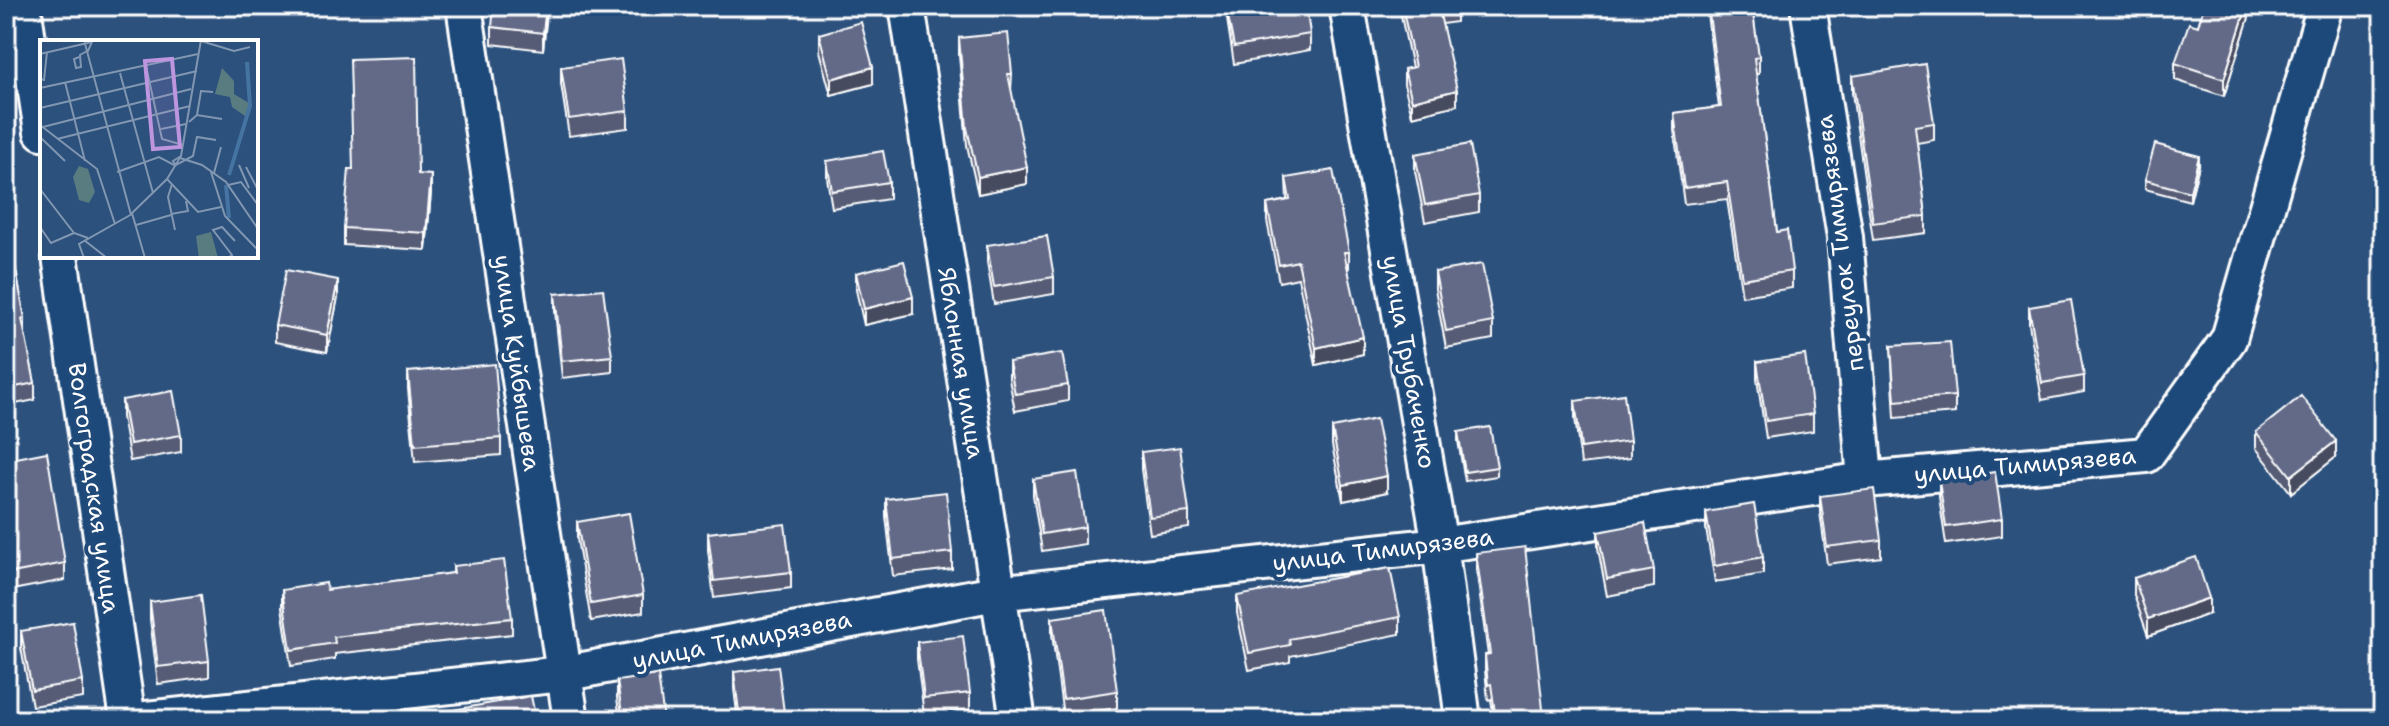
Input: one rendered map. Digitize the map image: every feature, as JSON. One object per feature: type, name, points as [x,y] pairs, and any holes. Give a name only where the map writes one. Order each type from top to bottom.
[{"type":"street","points":[[23,6],[40,119]]},
{"type":"street","name":"улица Куйбышева","points":[[464,6],[571,720]]},
{"type":"street","name":"Яблонная улица","points":[[907,6],[1018,720]]},
{"type":"street","name":"улица Трубаченко","points":[[1347,6],[1440,545],[1463,720]]},
{"type":"street","name":"переулок Тимирязева","points":[[1808,6],[1845,237],[1865,480]]},
{"type":"street","name":"улица Тимирязева","points":[[137,720],[562,674],[996,593],[1440,545],[1865,480],[2146,455],[2229,339],[2325,6]]},
{"type":"street","name":"Волгоградская улица","points":[[60,258],[128,720]]},
{"type":"building","points":[[494,6],[546,6],[543,33],[492,27]]},
{"type":"building","points":[[1226,6],[1306,6],[1310,34],[1234,47]]},
{"type":"building","points":[[1402,6],[1456,6],[1439,10],[1457,90],[1412,101],[1404,69],[1415,67]]},
{"type":"building","points":[[1708,6],[1752,6],[1759,57],[1754,58],[1777,232],[1787,230],[1792,271],[1742,279],[1727,182],[1684,188],[1674,113],[1721,107]]},
{"type":"building","points":[[2204,6],[2247,6],[2224,79],[2175,63],[2189,23],[2198,26]]},
{"type":"building","points":[[861,22],[873,67],[831,79],[819,34]]},
{"type":"building","points":[[1008,33],[1012,74],[1008,74],[1027,167],[978,177],[967,128],[959,38]]},
{"type":"building","points":[[416,57],[418,174],[431,175],[426,233],[344,228],[349,169],[353,169],[350,59]]},
{"type":"building","points":[[621,59],[628,111],[569,119],[561,67]]},
{"type":"building","points":[[1925,64],[1934,123],[1915,126],[1926,216],[1873,223],[1852,76]]},
{"type":"building","points":[[1470,144],[1479,195],[1425,205],[1415,154]]},
{"type":"building","points":[[2155,144],[2199,156],[2190,192],[2145,180]]},
{"type":"building","points":[[883,151],[889,182],[832,191],[827,161]]},
{"type":"building","points":[[1333,170],[1349,252],[1344,252],[1363,337],[1316,348],[1298,261],[1279,265],[1267,204],[1290,200],[1286,178]]},
{"type":"building","points":[[6,192],[12,221],[7,222],[35,383],[6,389]]},
{"type":"building","points":[[1047,236],[1054,277],[994,287],[987,245]]},
{"type":"building","points":[[904,261],[913,297],[864,309],[856,273]]},
{"type":"building","points":[[1482,264],[1493,322],[1446,331],[1435,272]]},
{"type":"building","points":[[286,270],[338,280],[327,335],[275,325]]},
{"type":"building","points":[[603,289],[612,356],[562,361],[555,294]]},
{"type":"building","points":[[2071,300],[2084,376],[2042,383],[2029,307]]},
{"type":"building","points":[[1950,342],[1955,396],[1895,401],[1891,346]]},
{"type":"building","points":[[1062,353],[1068,385],[1015,394],[1009,362]]},
{"type":"building","points":[[1805,355],[1813,414],[1766,421],[1757,362]]},
{"type":"building","points":[[495,364],[501,438],[415,445],[408,372]]},
{"type":"building","points":[[173,391],[181,435],[130,444],[122,400]]},
{"type":"building","points":[[1624,394],[1630,441],[1581,448],[1575,401]]},
{"type":"building","points":[[2301,396],[2336,441],[2291,476],[2256,432]]},
{"type":"building","points":[[1376,419],[1387,476],[1343,485],[1332,428]]},
{"type":"building","points":[[1490,427],[1497,467],[1465,472],[1458,432]]},
{"type":"building","points":[[1180,447],[1189,512],[1150,517],[1141,452]]},
{"type":"building","points":[[47,452],[65,563],[12,573],[6,543],[6,460]]},
{"type":"building","points":[[1077,472],[1085,527],[1042,534],[1033,479]]},
{"type":"building","points":[[1995,472],[2002,519],[1946,527],[1939,481]]},
{"type":"building","points":[[1874,489],[1881,540],[1827,547],[1820,496]]},
{"type":"building","points":[[946,492],[952,552],[893,559],[886,499]]},
{"type":"building","points":[[1754,504],[1763,557],[1715,566],[1706,512]]},
{"type":"building","points":[[629,513],[643,595],[591,604],[577,522]]},
{"type":"building","points":[[1645,523],[1654,570],[1607,579],[1598,532]]},
{"type":"building","points":[[785,524],[791,572],[714,581],[708,533]]},
{"type":"building","points":[[1525,547],[1544,718],[1549,717],[1549,720],[1496,720],[1491,684],[1488,685],[1485,655],[1490,654],[1476,553]]},
{"type":"building","points":[[2196,557],[2209,598],[2148,619],[2134,578]]},
{"type":"building","points":[[504,560],[512,618],[334,637],[335,643],[291,650],[282,590],[326,583],[327,590],[454,573],[453,566]]},
{"type":"building","points":[[1390,568],[1400,617],[1289,639],[1290,645],[1249,653],[1237,596]]},
{"type":"building","points":[[201,595],[209,661],[158,667],[150,602]]},
{"type":"building","points":[[1106,610],[1117,691],[1063,699],[1052,618]]},
{"type":"building","points":[[73,622],[83,681],[32,690],[21,631]]},
{"type":"building","points":[[963,636],[970,693],[924,698],[917,642]]},
{"type":"building","points":[[778,666],[785,720],[740,720],[734,672]]},
{"type":"building","points":[[658,675],[664,720],[623,720],[617,681]]},
{"type":"building","points":[[531,696],[536,720],[397,720]]}]
